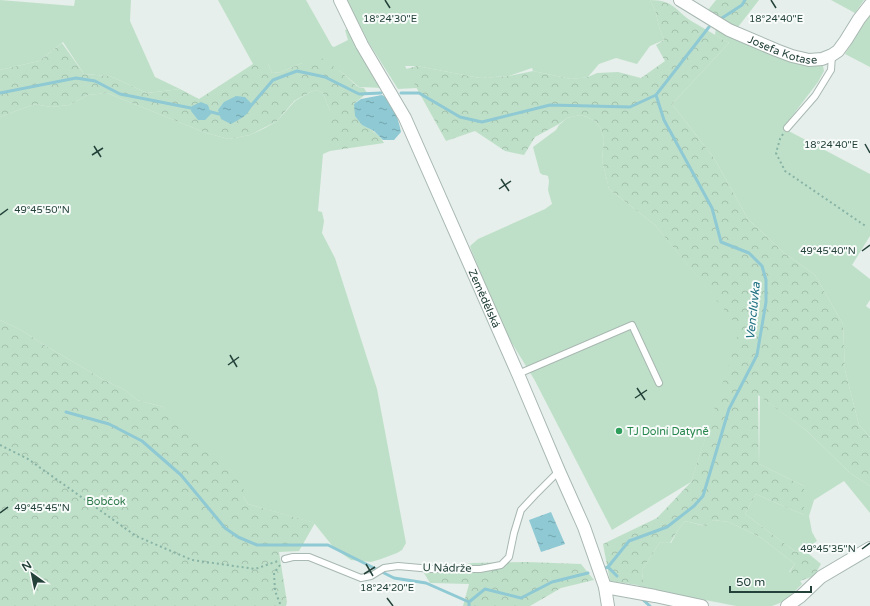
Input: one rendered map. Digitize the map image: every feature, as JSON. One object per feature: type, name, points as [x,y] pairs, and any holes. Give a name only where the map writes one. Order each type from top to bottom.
[{"type":"street","name":"Zemědělská","points":[[340,0],[362,45],[405,118],[584,527],[605,587],[608,606]]},
{"type":"street","name":"Josefa Kotase","points":[[680,0],[729,30],[792,56],[809,60],[822,59],[838,51],[870,5]]},
{"type":"street","points":[[787,606],[801,596],[821,577],[870,548]]},
{"type":"street","points":[[605,587],[702,606]]},
{"type":"lane","points":[[786,128],[815,96],[831,70],[832,55]]},
{"type":"lane","points":[[518,374],[632,325],[659,383]]},
{"type":"lane","name":"U Nádrže","points":[[285,559],[293,557],[309,557],[361,578],[371,576],[384,568],[398,566],[432,569],[480,569],[501,565],[510,557],[514,533],[521,510],[559,471]]},
{"type":"path","points":[[786,128],[780,139],[776,153],[785,171],[866,227]]},
{"type":"path","points":[[0,445],[28,459],[136,536],[192,560],[255,569],[285,559]]},
{"type":"path","points":[[281,606],[275,591],[274,573],[285,559]]},
{"type":"green space","points":[[0,0],[74,6],[75,0],[131,0],[130,21],[155,77],[180,89],[147,93],[110,76],[84,74],[63,42],[39,61],[0,70]]},
{"type":"green space","points":[[218,0],[306,0],[332,46],[334,47],[348,40],[345,30],[348,29],[384,88],[359,87],[340,71],[302,63],[281,72],[272,73],[268,64],[253,64]]},
{"type":"green space","points":[[347,0],[650,0],[655,10],[664,40],[650,46],[637,64],[616,58],[599,64],[588,77],[571,79],[533,71],[532,68],[509,76],[480,78],[417,66],[405,66],[417,88],[398,89],[367,40]]},
{"type":"green space","points":[[650,0],[658,0],[670,4],[693,22],[729,43],[672,104],[714,158],[748,219],[783,252],[815,275],[843,324],[845,370],[859,425],[870,437],[870,486],[850,473],[806,430],[758,395],[759,464],[804,486],[804,515],[756,494],[745,514],[796,552],[804,550],[821,564],[814,576],[800,581],[789,573],[795,564],[760,537],[729,522],[713,520],[706,526],[685,521],[670,543],[660,542],[642,570],[643,581],[649,589],[637,585],[610,581],[603,544],[657,518],[691,482],[740,329],[655,225],[609,189],[602,160],[604,139],[600,127],[595,121],[580,115],[567,118],[535,137],[524,155],[505,151],[475,131],[446,141],[406,69],[417,66],[480,78],[509,76],[533,71],[571,79],[588,77],[597,73],[618,72],[641,78],[665,61],[656,45],[664,40],[655,10]]},
{"type":"green space","points":[[716,0],[759,0],[738,27],[726,23],[708,10]]},
{"type":"green space","points":[[831,0],[864,0],[855,13]]},
{"type":"green space","points":[[870,14],[870,67],[845,54]]},
{"type":"green space","points":[[716,28],[796,59],[823,66],[824,71],[818,82],[783,128],[870,174],[870,236],[852,265],[870,279],[870,300],[866,306],[870,309],[870,437],[859,425],[845,370],[843,324],[815,275],[783,252],[748,219],[714,158],[672,104],[729,43],[715,35]]},
{"type":"green space","points":[[62,43],[84,74],[110,76],[147,93],[180,89],[199,99],[253,64],[268,64],[272,73],[281,72],[320,57],[340,71],[358,87],[364,88],[367,93],[354,104],[362,125],[374,132],[384,143],[330,151],[330,111],[323,93],[317,90],[310,92],[294,101],[277,121],[250,135],[229,139],[206,133],[107,93],[88,95],[69,105],[51,107],[35,104],[0,117],[0,70],[39,61]]},
{"type":"green space","points":[[317,90],[323,93],[330,111],[330,151],[323,154],[318,211],[322,212],[324,221],[322,233],[335,258],[377,389],[406,543],[402,550],[397,553],[371,562],[351,560],[334,548],[314,523],[248,504],[243,496],[163,407],[137,400],[125,390],[104,380],[21,330],[0,320],[0,117],[35,104],[51,107],[69,105],[88,95],[107,93],[206,133],[229,139],[250,135],[265,128],[277,121],[295,101],[310,92]]},
{"type":"green space","points":[[580,115],[595,121],[600,127],[604,139],[602,160],[609,189],[655,225],[741,329],[691,482],[612,530],[534,379],[505,332],[504,325],[500,319],[470,246],[478,239],[545,209],[552,204],[548,190],[548,176],[540,173],[533,147],[556,130],[567,118]]},
{"type":"green space","name":"Bobčok","points":[[0,320],[21,330],[104,380],[125,390],[137,400],[163,407],[245,478],[243,496],[248,504],[315,523],[299,551],[279,552],[287,602],[286,606],[0,606]]},
{"type":"green space","points":[[760,396],[806,430],[850,473],[870,486],[870,513],[844,481],[814,500],[809,516],[812,532],[817,541],[804,550],[796,552],[745,514],[756,494],[804,515],[804,486],[759,464]]},
{"type":"green space","points":[[713,520],[729,522],[760,537],[795,564],[789,572],[799,579],[802,584],[785,601],[772,606],[736,606],[649,589],[643,582],[642,570],[660,542],[671,543],[685,521],[705,526]]},
{"type":"green space","points":[[527,562],[581,564],[594,580],[561,588],[530,606],[463,606],[469,584],[430,583],[424,573],[472,563]]},
{"type":"water","points":[[382,95],[392,106],[399,122],[401,132],[394,140],[383,140],[374,131],[362,125],[355,116],[354,104],[361,99]]},
{"type":"water","points":[[236,96],[245,97],[252,104],[247,114],[231,124],[221,119],[218,110],[224,102]]},
{"type":"water","points":[[201,102],[208,105],[211,114],[205,120],[198,120],[191,111],[192,106]]},
{"type":"water","points":[[551,512],[565,544],[541,552],[529,520]]},
{"type":"waterway","name":"Venclůvka","points":[[722,18],[742,5],[745,0]]},
{"type":"waterway","name":"Venclůvka","points":[[605,568],[608,567],[629,541],[667,527],[694,506],[703,496],[729,409],[757,355],[766,302],[766,280],[762,266],[749,253],[721,242],[712,208],[664,120],[656,95],[709,27]]},
{"type":"waterway","points":[[249,108],[273,80],[297,71],[325,77],[359,94],[381,93]]},
{"type":"waterway","points":[[0,93],[76,78],[95,81],[120,94],[196,109]]},
{"type":"waterway","points":[[401,93],[419,93],[460,117],[482,122],[550,105],[630,107],[656,95]]},
{"type":"waterway","points":[[207,111],[219,114],[223,113]]},
{"type":"waterway","points":[[66,412],[109,424],[142,441],[181,475],[225,528],[238,537],[257,545],[328,545],[394,578],[426,583],[469,602]]},
{"type":"waterway","points":[[608,567],[617,576]]},
{"type":"waterway","name":"Venclůvka","points":[[469,606],[469,602],[485,589],[521,598],[552,582],[588,573]]},
{"type":"waterway","points":[[641,598],[650,606]]},
{"type":"place","name":"TJ Dolní Datyně","points":[[619,431]]}]
